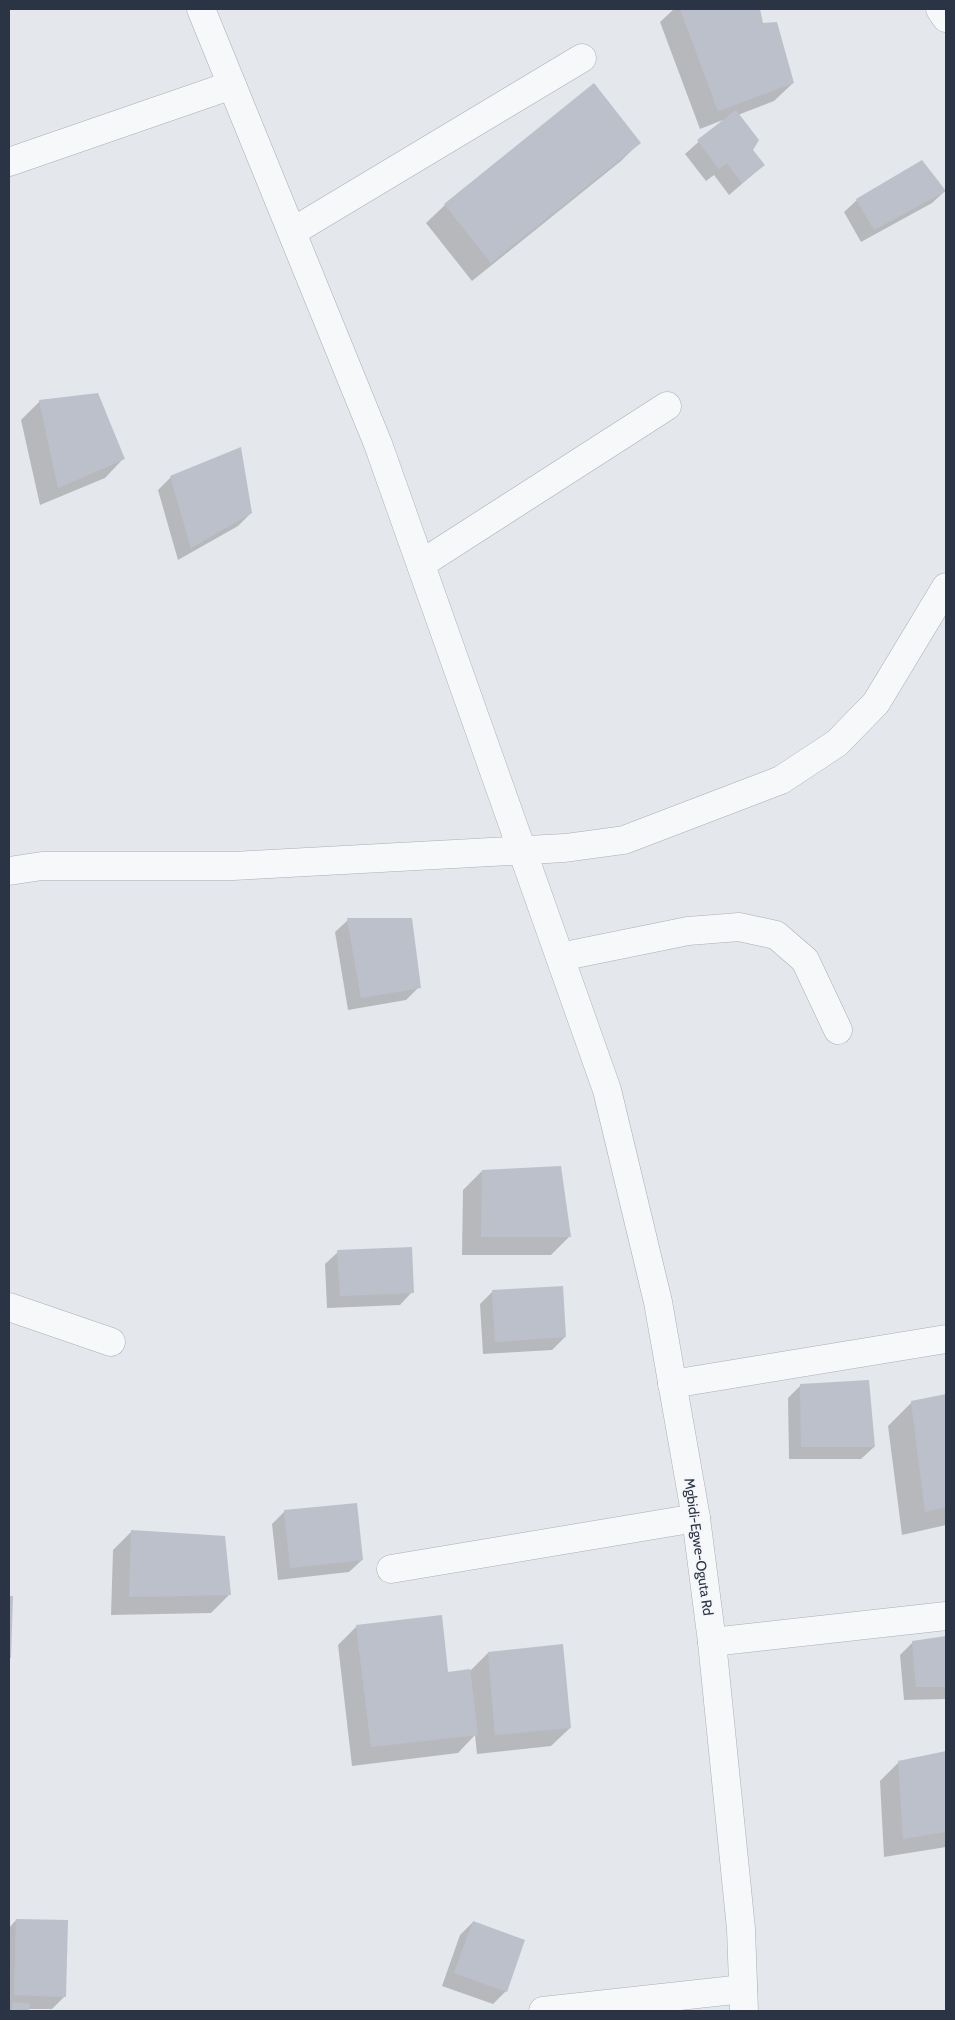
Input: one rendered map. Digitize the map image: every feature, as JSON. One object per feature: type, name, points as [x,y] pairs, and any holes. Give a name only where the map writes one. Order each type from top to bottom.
[{"type":"street","name":"Mgbidi-Egwe-Oguta Rd","points":[[201,9],[378,444],[523,848],[607,1090],[658,1302],[696,1518],[712,1642],[741,1929],[744,2000]]},
{"type":"street","points":[[940,9],[946,18]]},
{"type":"street","points":[[292,232],[582,58]]},
{"type":"street","points":[[9,162],[232,86]]},
{"type":"street","points":[[421,564],[666,406]]},
{"type":"street","points":[[9,871],[42,866],[233,866],[523,848],[565,848],[624,840],[781,780],[837,743],[876,703],[946,587]]},
{"type":"street","points":[[560,957],[688,931],[739,927],[776,936],[805,960],[838,1030]]},
{"type":"street","points":[[9,1307],[111,1342]]},
{"type":"street","points":[[672,1384],[946,1339]]},
{"type":"street","points":[[390,1569],[696,1518]]},
{"type":"street","points":[[712,1642],[946,1616]]},
{"type":"street","points":[[543,2011],[744,2000]]},
{"type":"building","points":[[680,9],[760,9],[763,23],[777,22],[794,83],[718,111]]},
{"type":"building","points":[[594,83],[641,143],[491,263],[444,204]]},
{"type":"building","points":[[736,110],[759,140],[753,150],[765,165],[742,183],[727,163],[719,169],[697,140]]},
{"type":"building","points":[[922,160],[946,191],[874,230],[856,199]]},
{"type":"building","points":[[98,393],[125,459],[58,488],[39,400]]},
{"type":"building","points":[[241,447],[252,513],[191,548],[170,476]]},
{"type":"building","points":[[347,918],[412,918],[421,988],[361,998]]},
{"type":"building","points":[[561,1166],[571,1237],[481,1237],[482,1170]]},
{"type":"building","points":[[412,1247],[414,1293],[340,1296],[337,1250]]},
{"type":"building","points":[[563,1286],[566,1337],[495,1342],[492,1290]]},
{"type":"building","points":[[869,1380],[875,1447],[801,1447],[800,1384]]},
{"type":"building","points":[[946,1394],[946,1507],[925,1512],[911,1401]]},
{"type":"building","points":[[357,1503],[363,1560],[290,1568],[284,1510]]},
{"type":"building","points":[[131,1530],[225,1536],[231,1595],[129,1597]]},
{"type":"building","points":[[9,1596],[13,1596],[11,1658],[9,1658]]},
{"type":"building","points":[[442,1615],[448,1672],[470,1669],[478,1735],[371,1747],[356,1625]]},
{"type":"building","points":[[946,1636],[946,1687],[916,1687],[912,1641]]},
{"type":"building","points":[[563,1644],[571,1728],[495,1735],[488,1652]]},
{"type":"building","points":[[946,1751],[946,1832],[903,1839],[898,1761]]},
{"type":"building","points":[[16,1919],[68,1920],[66,1997],[14,1995]]},
{"type":"building","points":[[473,1921],[525,1940],[507,1992],[454,1973]]},
{"type":"building","points":[[13,2002],[30,2004],[29,2011],[12,2011]]}]
